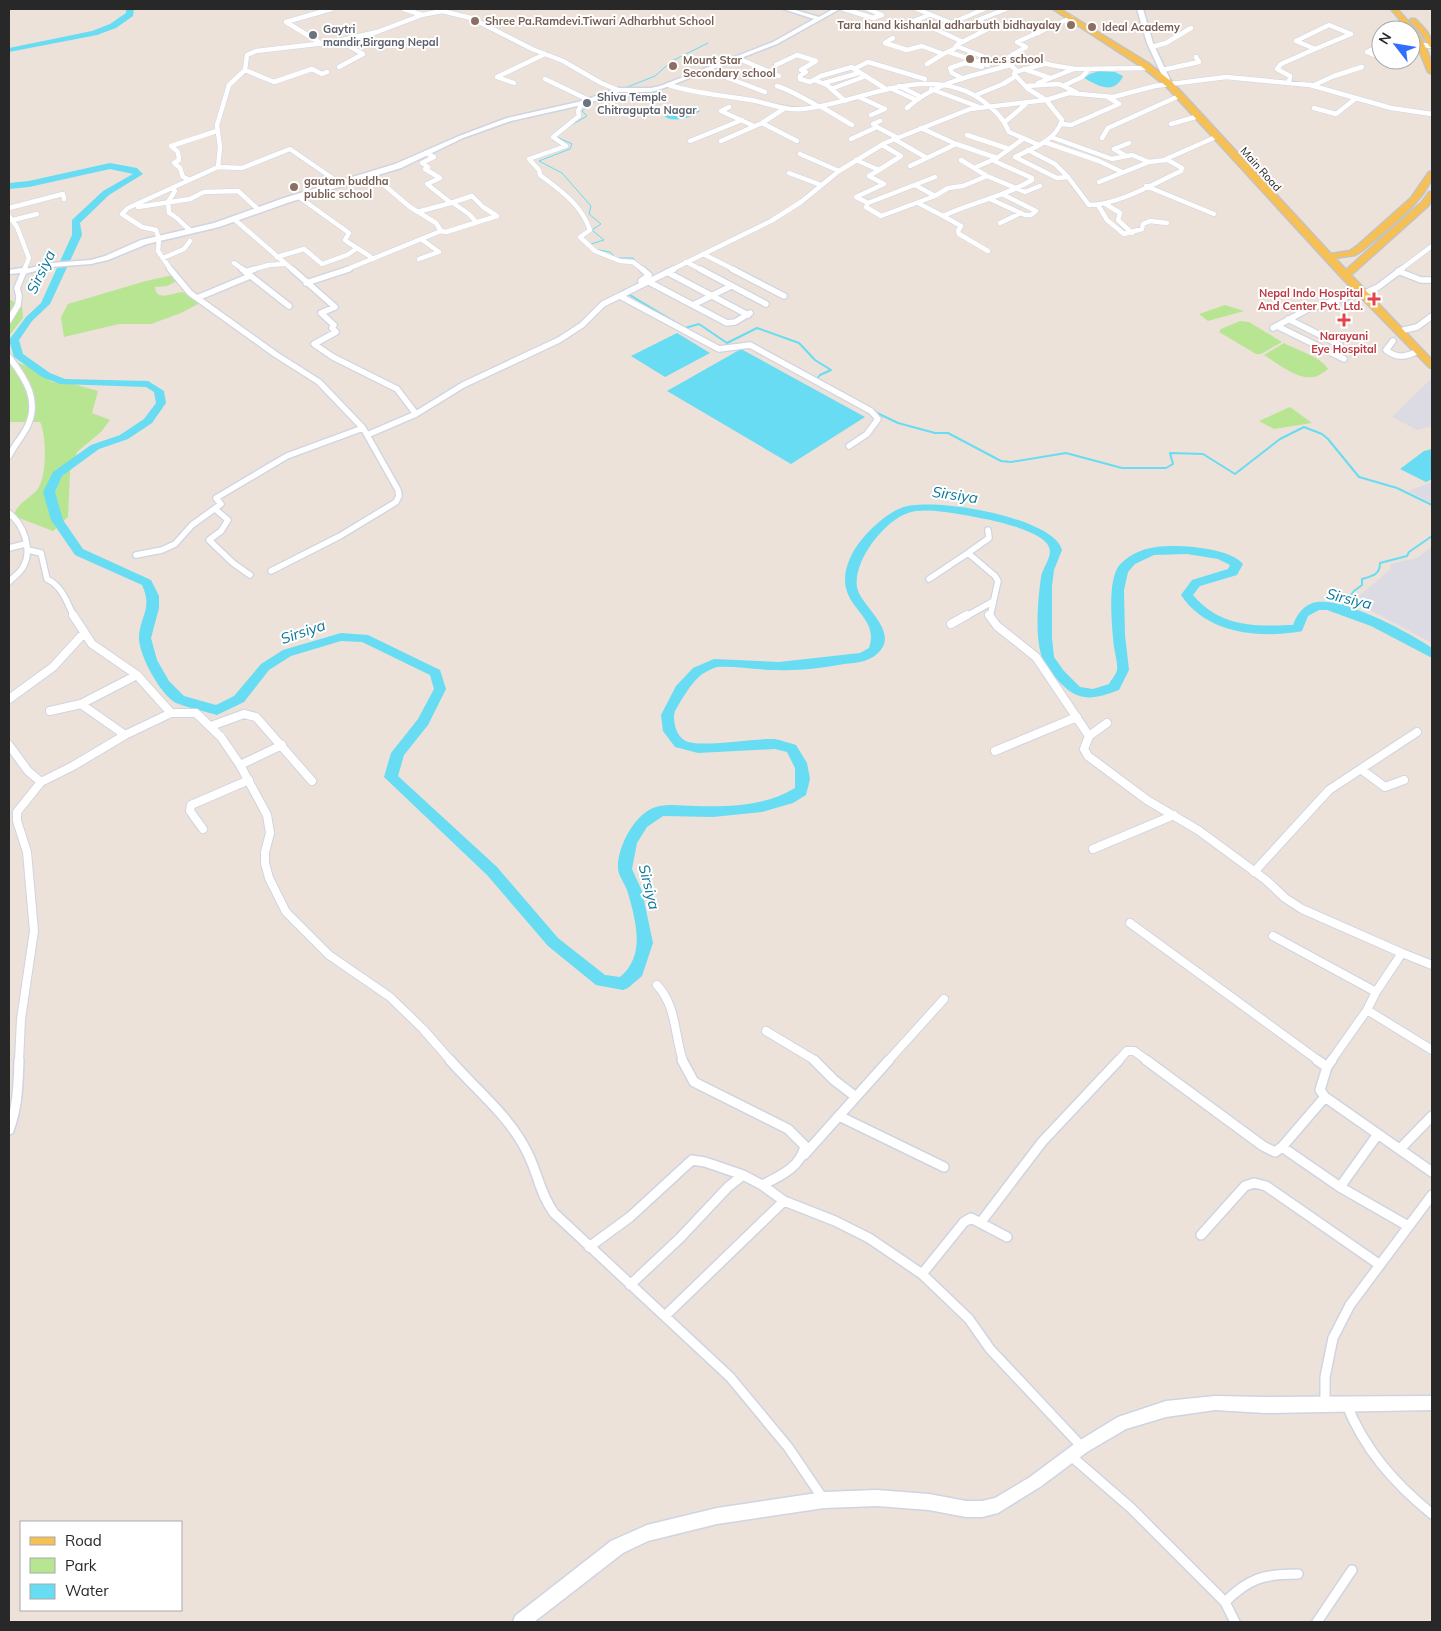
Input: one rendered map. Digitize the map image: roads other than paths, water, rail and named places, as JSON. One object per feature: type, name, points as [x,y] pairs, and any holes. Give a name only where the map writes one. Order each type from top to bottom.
[{"type":"main road","name":"Main Road","points":[[1059,9],[1147,67],[1169,84],[1345,276],[1432,366]]},
{"type":"main road","points":[[1394,9],[1404,20]]},
{"type":"main road","points":[[1402,9],[1424,32],[1432,46]]},
{"type":"main road","points":[[1421,48],[1432,72]]},
{"type":"main road","points":[[1147,67],[1160,67]]},
{"type":"main road","points":[[1328,257],[1352,254],[1414,200],[1431,179]]},
{"type":"main road","points":[[1345,276],[1425,204],[1432,194]]},
{"type":"main road","points":[[1362,245],[1373,249]]},
{"type":"street","points":[[322,44],[286,22],[331,9]]},
{"type":"street","points":[[404,9],[422,15]]},
{"type":"street","points":[[786,9],[820,19]]},
{"type":"street","points":[[9,272],[22,270],[24,272],[51,265],[82,264],[108,258],[132,246],[234,219],[299,196],[398,166],[476,130],[509,119],[582,103],[618,90],[651,90],[669,85],[775,43],[837,9]]},
{"type":"street","points":[[844,9],[873,18],[882,15],[868,9]]},
{"type":"street","points":[[917,9],[951,23]]},
{"type":"street","points":[[933,28],[938,29],[984,9]]},
{"type":"street","points":[[927,64],[992,27],[978,20],[1006,9]]},
{"type":"street","points":[[1140,9],[1152,47],[1169,84]]},
{"type":"street","points":[[218,167],[220,147],[217,125],[229,85],[245,70],[247,55],[251,52],[276,47],[340,41],[388,29],[440,10],[471,18],[618,90]]},
{"type":"street","points":[[898,27],[929,15]]},
{"type":"street","points":[[1009,44],[1018,42],[1071,18]]},
{"type":"street","points":[[1002,26],[1015,20],[1039,33]]},
{"type":"street","points":[[915,21],[963,42]]},
{"type":"street","points":[[1289,82],[1290,76],[1277,68],[1281,64],[1352,33],[1330,25],[1296,40],[1315,49]]},
{"type":"street","points":[[1152,47],[1166,43],[1191,28]]},
{"type":"street","points":[[1186,31],[1194,34]]},
{"type":"street","points":[[893,38],[885,43],[906,50],[922,46],[988,65]]},
{"type":"street","points":[[339,67],[363,54],[340,41]]},
{"type":"street","points":[[983,70],[988,65],[1004,60],[1026,47],[1018,42]]},
{"type":"street","points":[[956,46],[998,62]]},
{"type":"street","points":[[514,83],[497,77],[545,54]]},
{"type":"street","points":[[1013,54],[1045,63],[1076,68],[1147,67]]},
{"type":"street","points":[[776,65],[797,55],[816,61],[801,70],[806,72],[800,76],[800,79],[810,82],[821,76],[868,62],[925,79]]},
{"type":"street","points":[[1160,67],[1199,62],[1196,57]]},
{"type":"street","points":[[737,58],[779,76]]},
{"type":"street","points":[[1004,60],[1016,70],[1015,74],[1033,93],[1046,100],[1062,120],[1062,124]]},
{"type":"street","points":[[960,77],[952,73],[950,68],[965,63],[983,70]]},
{"type":"street","points":[[976,95],[1003,84],[1024,69],[1045,63]]},
{"type":"street","points":[[907,108],[917,98],[938,86],[983,70],[1010,65]]},
{"type":"street","points":[[851,67],[888,89],[917,98]]},
{"type":"street","points":[[1312,86],[1334,76],[1362,67]]},
{"type":"street","points":[[1028,86],[1076,68]]},
{"type":"street","points":[[245,70],[274,82],[312,69],[322,74],[326,72]]},
{"type":"street","points":[[1024,69],[1050,78]]},
{"type":"street","points":[[1065,85],[1087,73],[1089,69]]},
{"type":"street","points":[[707,70],[765,92]]},
{"type":"street","points":[[824,83],[859,73]]},
{"type":"street","points":[[831,89],[866,76]]},
{"type":"street","points":[[367,435],[416,414],[463,385],[569,334],[599,308],[624,294],[771,221],[801,202],[839,171],[882,145],[970,109],[1046,100],[1069,93],[1108,97],[1137,89],[1226,77],[1267,82],[1289,82],[1312,86],[1391,108],[1432,114]]},
{"type":"street","points":[[545,79],[591,100]]},
{"type":"street","points":[[814,80],[824,83],[845,101]]},
{"type":"street","points":[[669,85],[686,90],[785,108],[802,109],[845,101],[899,86],[917,84],[951,87],[976,95],[1006,121],[1009,132],[1099,161],[1122,172]]},
{"type":"street","points":[[1028,86],[1065,85],[1078,94]]},
{"type":"street","points":[[777,86],[788,89],[795,96],[819,106],[852,125]]},
{"type":"street","points":[[899,86],[917,98]]},
{"type":"street","points":[[931,89],[979,107]]},
{"type":"street","points":[[1102,138],[1108,128],[1179,96]]},
{"type":"street","points":[[859,97],[885,109],[871,115]]},
{"type":"street","points":[[1062,124],[1071,125],[1119,104],[1108,97]]},
{"type":"street","points":[[1314,108],[1336,114],[1355,99]]},
{"type":"street","points":[[582,103],[578,110],[579,116],[553,137],[566,146],[529,159],[540,170],[540,175],[574,202],[585,216],[590,230],[580,237],[588,243],[592,250],[620,261],[633,262],[650,275],[622,289],[624,294],[719,349],[725,350],[743,345],[750,346],[871,411],[878,418],[873,428],[849,446]]},
{"type":"street","points":[[1006,121],[1027,103]]},
{"type":"street","points":[[728,107],[721,111],[754,126]]},
{"type":"street","points":[[721,141],[762,123],[785,108]]},
{"type":"street","points":[[1172,124],[1199,116]]},
{"type":"street","points":[[690,141],[742,120]]},
{"type":"street","points":[[880,121],[873,124],[928,158]]},
{"type":"street","points":[[762,123],[797,141]]},
{"type":"street","points":[[1062,124],[1052,137],[1015,158],[1057,178],[1068,177]]},
{"type":"street","points":[[851,139],[877,128]]},
{"type":"street","points":[[921,128],[956,144],[998,158]]},
{"type":"street","points":[[188,179],[183,177],[180,168],[174,163],[179,160],[178,152],[171,146],[217,131]]},
{"type":"street","points":[[967,135],[1009,149]]},
{"type":"street","points":[[1099,182],[1149,162],[1166,160],[1218,136]]},
{"type":"street","points":[[1052,137],[1112,159],[1136,156],[1149,162]]},
{"type":"street","points":[[974,168],[998,158],[1023,138]]},
{"type":"street","points":[[1126,156],[1114,149],[1129,143]]},
{"type":"street","points":[[910,166],[956,144]]},
{"type":"street","points":[[882,145],[901,156],[868,176],[883,185],[856,197],[868,203],[935,177]]},
{"type":"street","points":[[271,571],[340,536],[396,502],[400,496],[398,490],[363,428],[319,382],[291,362],[275,354],[197,298],[178,280],[158,251],[159,239],[156,230],[142,227],[122,214],[122,212],[188,179],[218,167],[242,168],[290,148],[341,184]]},
{"type":"street","points":[[1028,150],[1054,164],[1068,177],[1089,205],[1101,204],[1181,171],[1182,168],[1166,160]]},
{"type":"street","points":[[426,153],[434,157],[422,163],[428,167],[425,169],[440,178],[427,184],[470,214],[476,222]]},
{"type":"street","points":[[800,154],[839,171]]},
{"type":"street","points":[[856,160],[879,170]]},
{"type":"street","points":[[962,160],[987,176],[1027,193]]},
{"type":"street","points":[[942,216],[975,202],[990,199],[1016,189],[1029,182],[1032,178],[992,160]]},
{"type":"street","points":[[789,173],[821,185]]},
{"type":"street","points":[[371,174],[417,212],[436,223],[441,231]]},
{"type":"street","points":[[868,203],[866,207],[881,216],[935,196],[948,188],[957,187],[987,176]]},
{"type":"street","points":[[916,185],[935,196]]},
{"type":"street","points":[[1006,206],[1018,201],[1027,193],[1040,186]]},
{"type":"street","points":[[1146,186],[1214,214]]},
{"type":"street","points":[[172,188],[175,191],[168,202],[169,213],[177,216],[180,223],[191,231]]},
{"type":"street","points":[[128,208],[190,199],[204,192],[238,191],[259,210]]},
{"type":"street","points":[[9,208],[62,194],[64,199]]},
{"type":"street","points":[[990,199],[1028,215],[1036,210],[1002,194]]},
{"type":"street","points":[[299,196],[349,233],[345,240],[374,259]]},
{"type":"street","points":[[306,283],[374,259],[441,231],[446,232],[497,216],[483,207],[472,196],[417,212]]},
{"type":"street","points":[[918,203],[961,226],[958,231],[959,234],[988,251]]},
{"type":"street","points":[[1101,204],[1107,220],[1124,234],[1142,229],[1143,224],[1146,222],[1168,223]]},
{"type":"street","points":[[1101,204],[1120,213],[1118,220],[1132,233]]},
{"type":"street","points":[[1000,224],[1022,213]]},
{"type":"street","points":[[9,320],[18,304],[17,288],[29,258],[11,218],[37,214]]},
{"type":"street","points":[[234,219],[335,307],[321,313],[334,325],[332,328],[336,332],[314,344],[333,357],[397,388],[416,414]]},
{"type":"street","points":[[419,259],[439,252],[421,239]]},
{"type":"street","points":[[163,258],[184,249],[190,241]]},
{"type":"street","points":[[1344,359],[1275,327],[1308,309],[1378,287],[1432,246]]},
{"type":"street","points":[[277,257],[304,249],[322,264],[347,255],[356,249]]},
{"type":"street","points":[[703,254],[784,296]]},
{"type":"street","points":[[686,262],[766,304]]},
{"type":"street","points":[[234,263],[289,306]]},
{"type":"street","points":[[197,298],[269,265],[284,264]]},
{"type":"street","points":[[1398,271],[1421,280],[1432,280]]},
{"type":"street","points":[[649,282],[727,323],[735,322],[749,314],[667,272]]},
{"type":"street","points":[[693,305],[731,286]]},
{"type":"street","points":[[1400,331],[1417,327],[1432,316]]},
{"type":"street","points":[[1288,319],[1340,346],[1342,350],[1336,355]]},
{"type":"street","points":[[1394,341],[1386,350],[1400,358],[1418,351]]},
{"type":"street","points":[[9,357],[32,392],[34,406],[30,422],[9,456]]},
{"type":"street","points":[[136,555],[162,550],[175,544],[192,525],[221,504],[216,498],[287,456],[363,428]]},
{"type":"street","points":[[215,509],[228,520],[220,531],[209,540],[233,563],[250,575]]},
{"type":"street","points":[[9,513],[21,523],[27,547],[22,567],[9,582]]},
{"type":"street","points":[[929,579],[986,542],[989,538],[988,530]]},
{"type":"street","points":[[9,548],[27,547],[41,553],[46,579],[55,583],[66,596],[74,619],[92,644],[136,675],[171,713]]},
{"type":"street","points":[[968,553],[995,576],[998,581],[996,595],[989,615],[997,626],[1036,657],[1089,736]]},
{"type":"street","points":[[951,624],[992,602]]},
{"type":"street","points":[[9,698],[53,667],[84,633]]},
{"type":"street","points":[[50,711],[81,704],[136,675]]},
{"type":"street","points":[[81,704],[124,735]]},
{"type":"street","points":[[9,1130],[15,1114],[18,1096],[21,1019],[34,931],[28,852],[17,821],[17,812],[41,782],[73,766],[124,735],[171,713],[196,713],[221,736],[249,780],[268,815],[270,833],[265,852],[265,862],[270,878],[286,912],[330,954],[390,997],[423,1029],[462,1074],[505,1118],[528,1153],[544,1199],[554,1213],[730,1377],[788,1447],[824,1500]]},
{"type":"street","points":[[211,726],[244,714],[251,714],[262,722],[312,781]]},
{"type":"street","points":[[995,751],[1077,717]]},
{"type":"street","points":[[1107,723],[1089,736],[1084,749],[1088,756],[1147,800],[1198,830],[1266,880],[1285,898],[1302,909],[1432,965]]},
{"type":"street","points":[[1254,872],[1329,790],[1417,732]]},
{"type":"street","points":[[9,745],[28,771],[41,782]]},
{"type":"street","points":[[240,765],[282,745]]},
{"type":"street","points":[[1362,770],[1385,787],[1404,780]]},
{"type":"street","points":[[203,829],[190,811],[191,805],[249,780]]},
{"type":"street","points":[[1093,849],[1174,815]]},
{"type":"street","points":[[1130,923],[1327,1067]]},
{"type":"street","points":[[1273,936],[1376,992]]},
{"type":"street","points":[[1402,953],[1376,992],[1367,1010],[1327,1067],[1320,1090],[1325,1097],[1432,1172]]},
{"type":"street","points":[[657,985],[665,991],[670,1004],[685,1073],[701,1086],[788,1129],[805,1146],[804,1155]]},
{"type":"street","points":[[762,1185],[785,1173],[804,1155],[944,999]]},
{"type":"street","points":[[1367,1010],[1432,1050]]},
{"type":"street","points":[[766,1031],[819,1063],[834,1080],[856,1097]]},
{"type":"street","points":[[981,1222],[1042,1142],[1127,1051],[1134,1051],[1263,1146],[1275,1152],[1282,1147],[1325,1097]]},
{"type":"street","points":[[839,1116],[944,1167]]},
{"type":"street","points":[[1400,1149],[1432,1116]]},
{"type":"street","points":[[1340,1187],[1378,1134]]},
{"type":"street","points":[[1282,1147],[1340,1187],[1408,1226]]},
{"type":"street","points":[[589,1246],[630,1217],[692,1160],[705,1162],[743,1176],[762,1185],[784,1201],[835,1221],[869,1238],[922,1274],[969,1319],[990,1349],[1025,1385],[1077,1451],[1225,1602],[1235,1622]]},
{"type":"street","points":[[630,1285],[680,1238],[728,1187],[743,1176]]},
{"type":"street","points":[[1201,1235],[1245,1186],[1254,1183],[1266,1186],[1380,1265]]},
{"type":"street","points":[[1325,1404],[1325,1377],[1333,1338],[1350,1305],[1432,1195]]},
{"type":"street","points":[[665,1316],[784,1201]]},
{"type":"street","points":[[922,1274],[964,1222],[971,1218],[1008,1237]]},
{"type":"street","points":[[522,1622],[617,1547],[647,1533],[717,1516],[824,1500],[877,1498],[928,1502],[966,1510],[982,1509],[998,1505],[1123,1422],[1166,1409],[1215,1403],[1264,1405],[1432,1403]]},
{"type":"street","points":[[1346,1403],[1352,1423],[1379,1465],[1401,1488],[1432,1514]]},
{"type":"street","points":[[1317,1622],[1352,1570]]},
{"type":"street","points":[[1225,1602],[1238,1588],[1256,1577],[1276,1574],[1298,1574]]},
{"type":"water","points":[[1099,71],[1115,72],[1123,76],[1115,86],[1110,87],[1100,86],[1084,78]]},
{"type":"water","points":[[689,107],[700,111],[692,116],[676,120],[663,115]]},
{"type":"water","points":[[677,333],[710,353],[665,377],[631,356]]},
{"type":"water","points":[[741,349],[865,417],[791,464],[667,391]]},
{"type":"water","points":[[1432,449],[1432,479],[1426,482],[1400,469],[1424,451]]},
{"type":"waterway","name":"Sirsiya","points":[[9,50],[94,33],[113,26],[130,14],[130,9]]},
{"type":"waterway","points":[[625,88],[655,76],[672,61],[708,43]]},
{"type":"waterway","points":[[573,124],[587,116],[582,111],[595,101],[609,95]]},
{"type":"waterway","points":[[561,133],[557,137],[572,144],[570,149],[539,161],[562,173],[591,206],[589,214],[601,224],[592,230],[604,240],[591,244],[594,249],[610,252],[616,258],[633,258],[636,262]]},
{"type":"waterway","name":"Sirsiya","points":[[9,186],[29,184],[110,166],[134,170],[139,174],[106,193],[75,222],[77,235],[45,304],[29,319],[14,340],[18,355],[46,375],[64,382],[148,384],[159,391],[161,403],[148,421],[124,437],[95,447],[57,474],[49,492],[57,520],[79,552],[147,583],[153,596],[153,608],[145,638],[151,660],[164,684],[179,699],[217,710],[239,699],[265,667],[287,653],[341,637],[364,638],[436,673],[440,689],[423,722],[398,753],[391,777],[492,871],[553,942],[601,981],[623,984],[637,972],[646,943],[635,891],[625,869],[630,842],[642,823],[660,811],[713,812],[762,807],[788,799],[801,791],[802,768],[791,748],[775,744],[698,748],[680,744],[670,731],[667,715],[681,689],[697,671],[714,663],[779,666],[831,662],[863,657],[874,650],[878,639],[878,632],[874,623],[858,603],[851,589],[853,569],[858,554],[872,536],[886,523],[905,510],[936,508],[982,515],[1027,527],[1044,535],[1053,543],[1056,554],[1048,570],[1046,586],[1045,625],[1047,654],[1062,677],[1076,690],[1087,694],[1114,687],[1123,670],[1119,635],[1118,590],[1122,571],[1131,561],[1152,551],[1187,550],[1221,556],[1237,564],[1233,572],[1196,583],[1187,595],[1203,613],[1223,623],[1262,630],[1298,628],[1303,614],[1317,606],[1327,606],[1341,609],[1376,623],[1432,654]]},
{"type":"waterway","points":[[627,289],[623,291],[685,328],[699,324],[727,343],[757,328],[799,343],[815,360],[831,370],[820,375],[816,380]]},
{"type":"waterway","name":"Sirsiya","points":[[9,342],[14,340]]},
{"type":"waterway","points":[[875,412],[898,423],[935,433],[948,433],[1001,461],[1011,462],[1066,453],[1122,468],[1166,468],[1173,464],[1170,453],[1203,454],[1235,474],[1280,439],[1304,427],[1322,434],[1328,439],[1359,477],[1397,488],[1432,505]]},
{"type":"waterway","points":[[1339,610],[1354,591],[1362,585],[1362,579],[1377,573],[1380,563],[1407,556],[1409,552],[1432,536]]},
{"type":"place","name":"Shree Pa.Ramdevi.Tiwari Adharbhut School","points":[[475,21]]},
{"type":"place","name":"Tara hand kishanlal adharbuth bidhayalay","points":[[1071,25]]},
{"type":"place","name":"Ideal Academy","points":[[1092,27]]},
{"type":"place","name":"Gaytri mandir,Birgang Nepal","points":[[313,35]]},
{"type":"place","name":"m.e.s school","points":[[970,59]]},
{"type":"place","name":"Mount Star Secondary school","points":[[673,66]]},
{"type":"place","name":"Shiva Temple Chitragupta Nagar","points":[[587,103]]},
{"type":"place","name":"gautam buddha public school","points":[[294,187]]},
{"type":"place","name":"Nepal Indo Hospital And Center Pvt. Ltd.","points":[[1374,299]]},
{"type":"place","name":"Narayani Eye Hospital","points":[[1344,320]]}]
